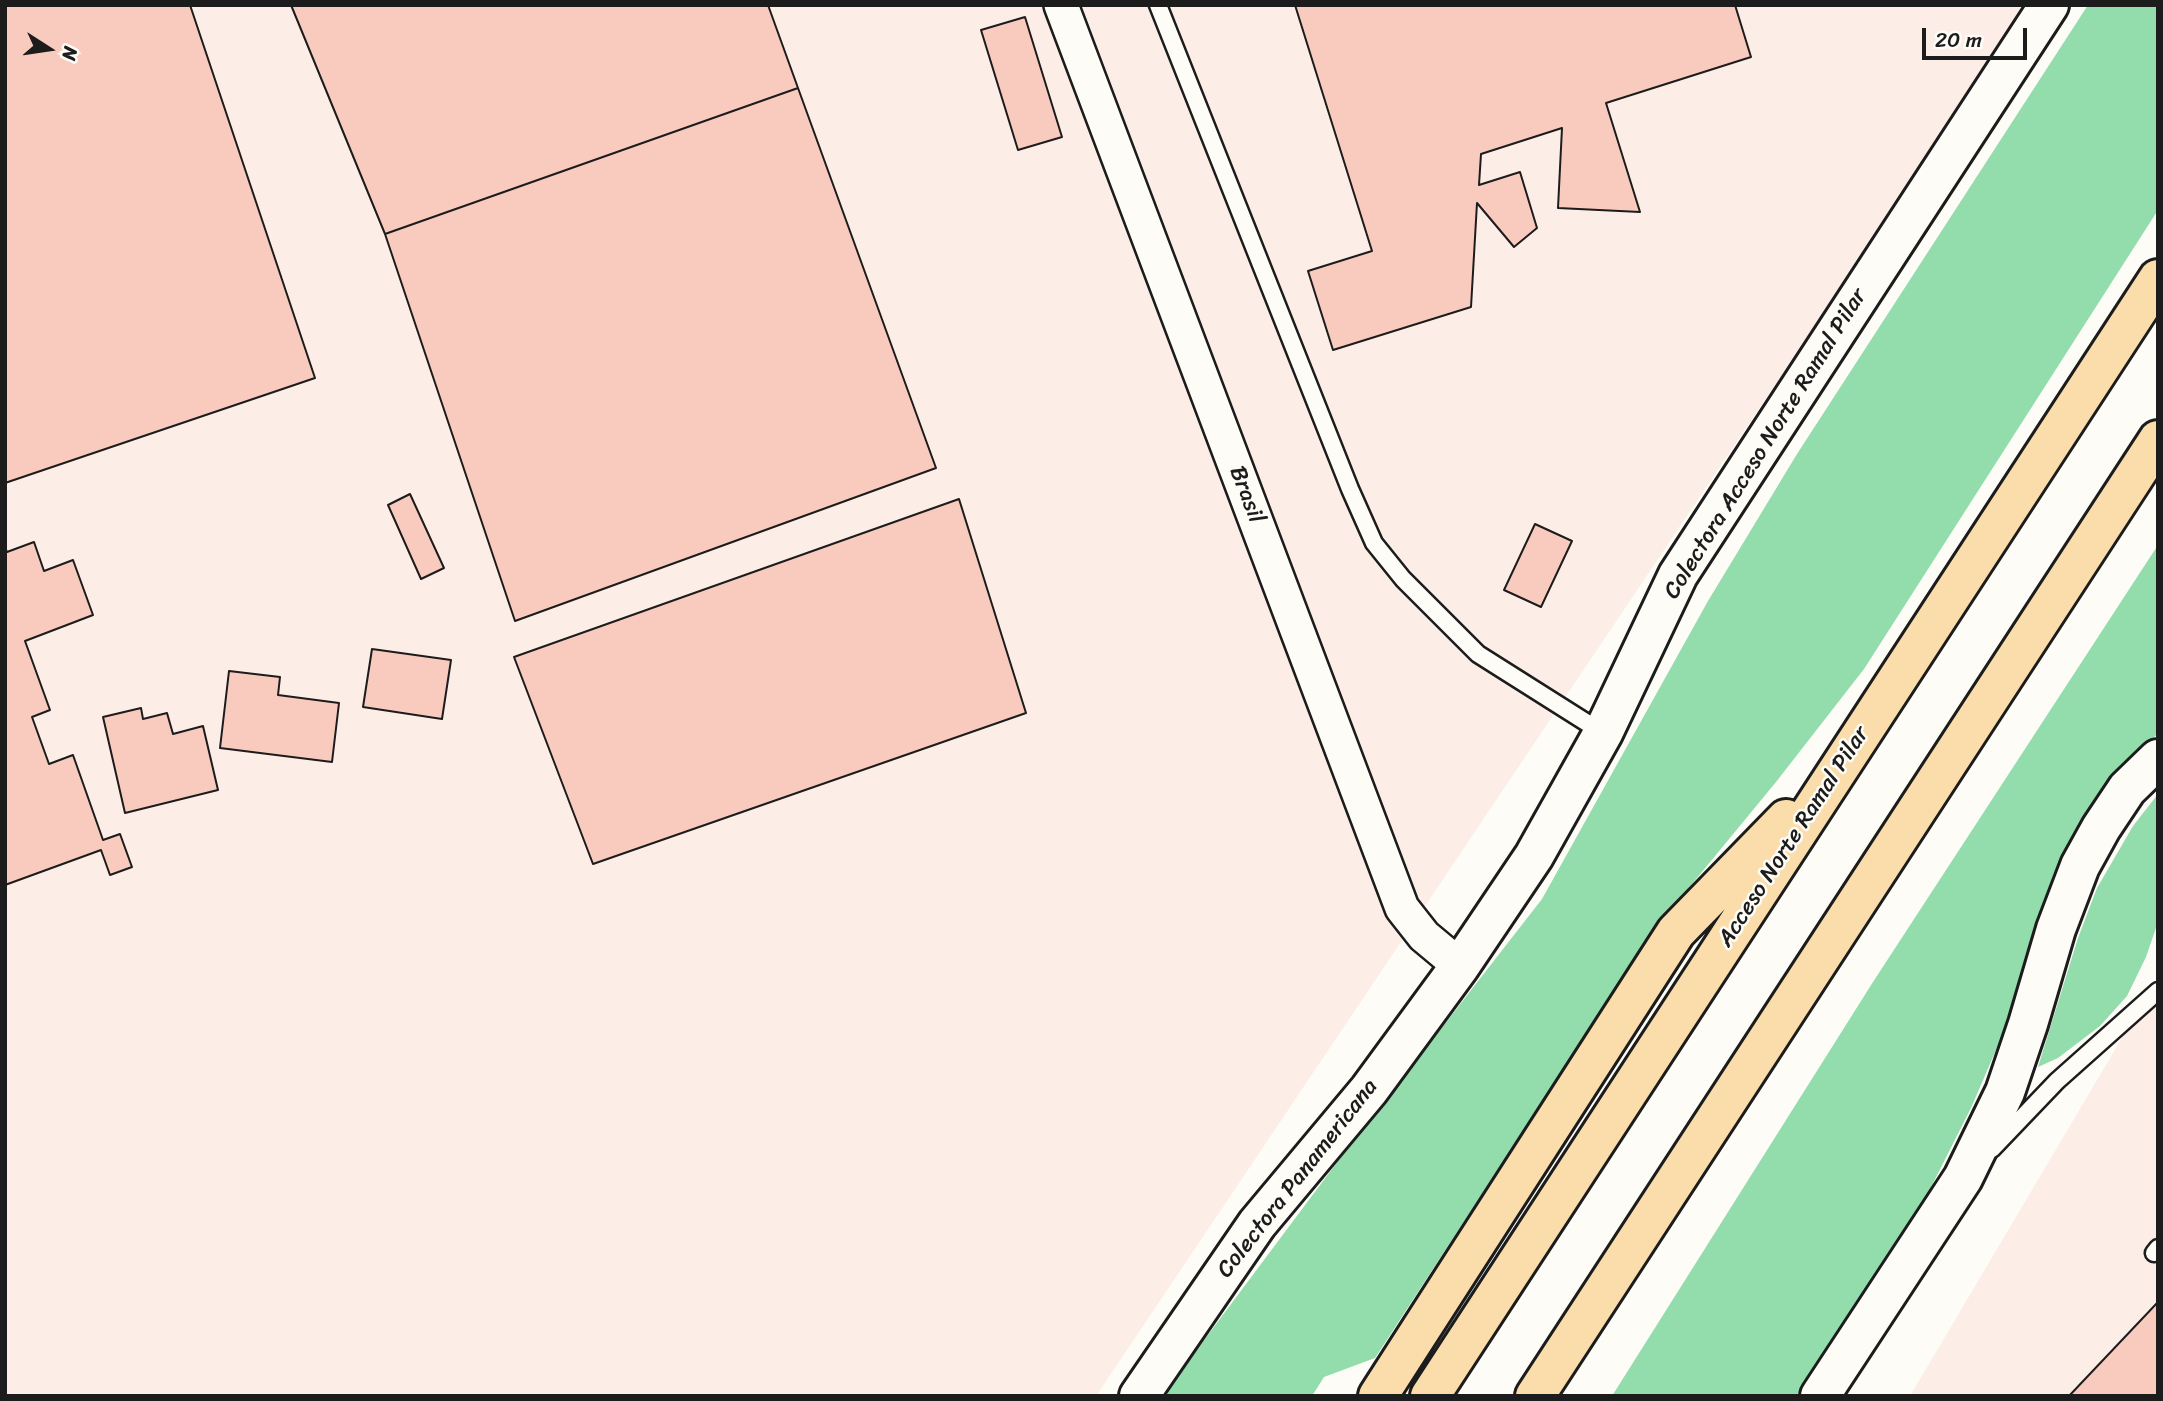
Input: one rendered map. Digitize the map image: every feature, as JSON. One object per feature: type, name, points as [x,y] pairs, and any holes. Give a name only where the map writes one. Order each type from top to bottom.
[{"type":"highway","name":"Acceso Norte Ramal Pilar","points":[[1430,1396],[2158,279]]},
{"type":"highway","points":[[1535,1396],[2158,440]]},
{"type":"highway","points":[[1378,1396],[1676,932],[1848,754]]},
{"type":"highway","points":[[1564,1396],[1672,1185]]},
{"type":"street","name":"Brasil","points":[[1061,5],[1402,908],[1424,936],[1460,966]]},
{"type":"street","name":"Colectora Acceso Norte Ramal Pilar","points":[[1460,966],[1534,856],[1604,733],[1678,575],[2049,5]]},
{"type":"street","points":[[1820,1396],[1963,1178],[2005,1092],[2056,929],[2080,866],[2127,789],[2158,760]]},
{"type":"street","name":"Colectora Panamericana","points":[[1139,1396],[1257,1224],[1368,1090],[1460,966]]},
{"type":"lane","points":[[1158,5],[1350,489],[1374,543],[1403,579],[1478,654],[1604,733]]},
{"type":"lane","points":[[1963,1178],[2057,1081],[2158,991]]},
{"type":"shaded area","points":[[5,5],[2030,5],[1096,1396],[5,1396]]},
{"type":"shaded area","points":[[2158,977],[2158,1396],[1910,1396]]},
{"type":"green space","points":[[2088,5],[2158,5],[2158,210],[1864,669],[1678,901],[1558,1077],[1375,1358],[1324,1377],[1312,1396],[1167,1396],[1169,1387],[1338,1161],[1542,899],[1708,601],[1797,454]]},
{"type":"green space","points":[[2158,545],[2158,733],[2091,805],[2053,876],[2002,1036],[1971,1108],[1927,1195],[1796,1396],[1612,1396],[1873,982]]},
{"type":"green space","points":[[2158,794],[2158,922],[2146,957],[2127,996],[2100,1026],[2058,1058],[2038,1067],[2078,938],[2097,888],[2133,826]]},
{"type":"building","points":[[5,5],[190,5],[315,378],[5,483]]},
{"type":"building","points":[[291,5],[768,5],[798,88],[385,234]]},
{"type":"building","points":[[1295,5],[1735,5],[1751,57],[1606,103],[1640,212],[1558,208],[1562,128],[1481,154],[1479,185],[1520,172],[1537,228],[1514,247],[1477,203],[1471,307],[1333,350],[1308,271],[1372,251]]},
{"type":"building","points":[[1025,17],[1062,137],[1018,150],[981,30]]},
{"type":"building","points":[[798,88],[936,468],[515,621],[385,234]]},
{"type":"building","points":[[410,494],[444,568],[421,579],[388,505]]},
{"type":"building","points":[[959,499],[1026,713],[593,864],[514,657]]},
{"type":"building","points":[[1535,524],[1572,541],[1541,607],[1504,590]]},
{"type":"building","points":[[34,542],[44,571],[73,560],[93,615],[25,641],[50,710],[32,717],[49,764],[73,755],[103,840],[120,834],[132,867],[110,875],[101,850],[5,885],[5,547],[7,552]]},
{"type":"building","points":[[372,649],[451,660],[442,719],[363,707]]},
{"type":"building","points":[[229,671],[280,677],[278,695],[339,703],[332,762],[220,748]]},
{"type":"building","points":[[141,708],[143,719],[167,713],[173,734],[203,726],[218,790],[125,813],[103,717]]},
{"type":"building","points":[[2158,1302],[2158,1396],[2069,1396]]}]
